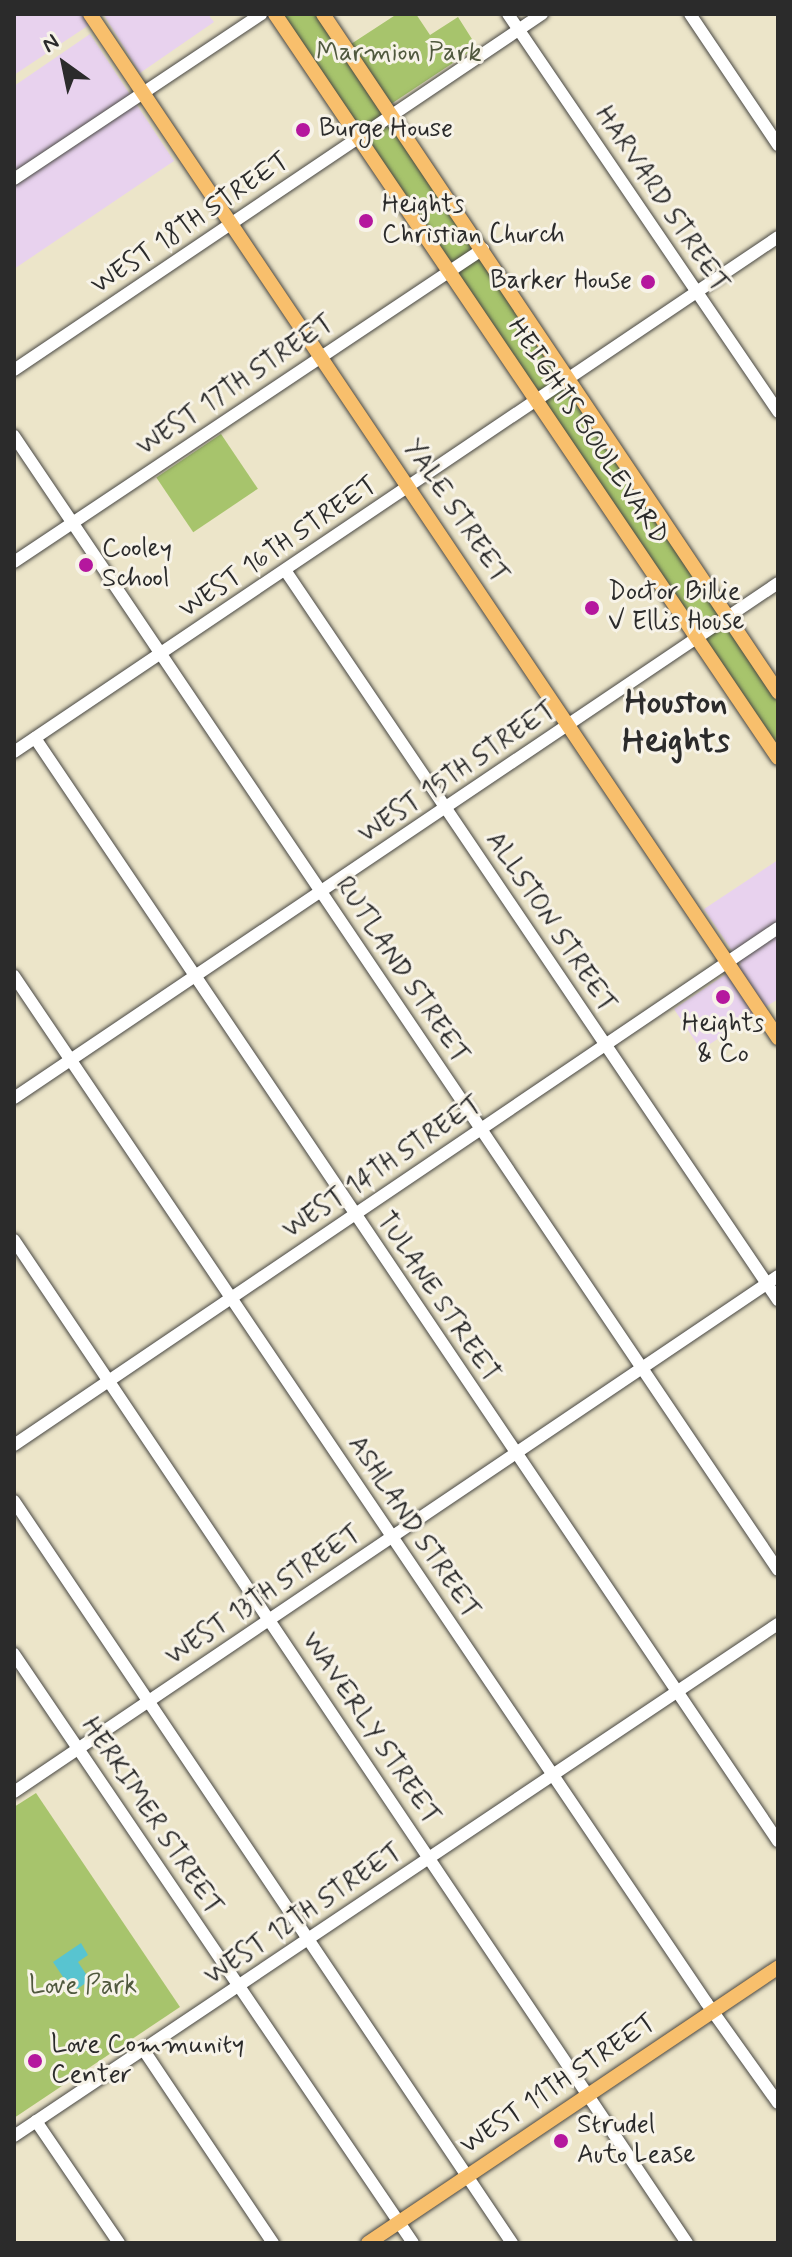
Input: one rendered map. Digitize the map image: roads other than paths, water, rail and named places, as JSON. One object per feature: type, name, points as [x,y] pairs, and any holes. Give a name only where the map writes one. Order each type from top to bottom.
[{"type":"main road","name":"YALE STREET","points":[[90,14],[778,1038]]},
{"type":"main road","name":"HEIGHTS BOULEVARD","points":[[275,14],[778,758]]},
{"type":"main road","name":"HEIGHTS BOULEVARD","points":[[323,14],[778,692]]},
{"type":"main road","name":"WEST 11TH STREET","points":[[368,2243],[778,1968]]},
{"type":"street","points":[[14,179],[261,14]]},
{"type":"street","name":"HARVARD STREET","points":[[508,14],[778,412]]},
{"type":"street","name":"WEST 18TH STREET","points":[[14,370],[542,14]]},
{"type":"street","points":[[690,14],[778,145]]},
{"type":"street","name":"WEST 16TH STREET","points":[[14,752],[778,237]]},
{"type":"street","name":"WEST 17TH STREET","points":[[14,562],[483,249]]},
{"type":"street","name":"RUTLAND STREET","points":[[14,436],[778,1570]]},
{"type":"street","name":"ALLSTON STREET","points":[[285,570],[778,1300]]},
{"type":"street","name":"WEST 15TH STREET","points":[[14,1098],[778,583]]},
{"type":"street","name":"TULANE STREET","points":[[35,738],[778,1841]]},
{"type":"street","name":"WEST 14TH STREET","points":[[14,1445],[778,928]]},
{"type":"street","name":"ASHLAND STREET","points":[[14,976],[712,2012],[778,2103]]},
{"type":"street","name":"WAVERLY STREET","points":[[14,1240],[687,2243]]},
{"type":"street","name":"WEST 13TH STREET","points":[[18,1790],[778,1276]]},
{"type":"street","points":[[14,1501],[512,2243]]},
{"type":"street","name":"WEST 12TH STREET","points":[[14,2136],[778,1624]]},
{"type":"street","name":"HERKIMER STREET","points":[[14,1654],[413,2243]]},
{"type":"street","points":[[14,1775],[18,1790]]},
{"type":"street","points":[[143,2049],[273,2243]]},
{"type":"street","points":[[36,2121],[119,2243]]},
{"type":"water","points":[[81,1943],[88,1955],[78,1962],[90,1980],[73,1992],[53,1962]]},
{"type":"place","name":"Burge House","points":[[303,130]]},
{"type":"place","name":"Heights Christian Church","points":[[366,221]]},
{"type":"place","name":"Barker House","points":[[648,282]]},
{"type":"place","name":"Cooley School","points":[[86,565]]},
{"type":"place","name":"Doctor Billie V Ellis House","points":[[592,608]]},
{"type":"place","name":"Heights & Co","points":[[723,997]]},
{"type":"place","name":"Love Community Center","points":[[35,2061]]},
{"type":"place","name":"Strudel Auto Lease","points":[[561,2141]]},
{"type":"district","name":"Houston Heights","points":[[676,722]]},
{"type":"park label","name":"Marmion Park","points":[[399,54]]},
{"type":"park label","name":"Love Park","points":[[83,1987]]}]
